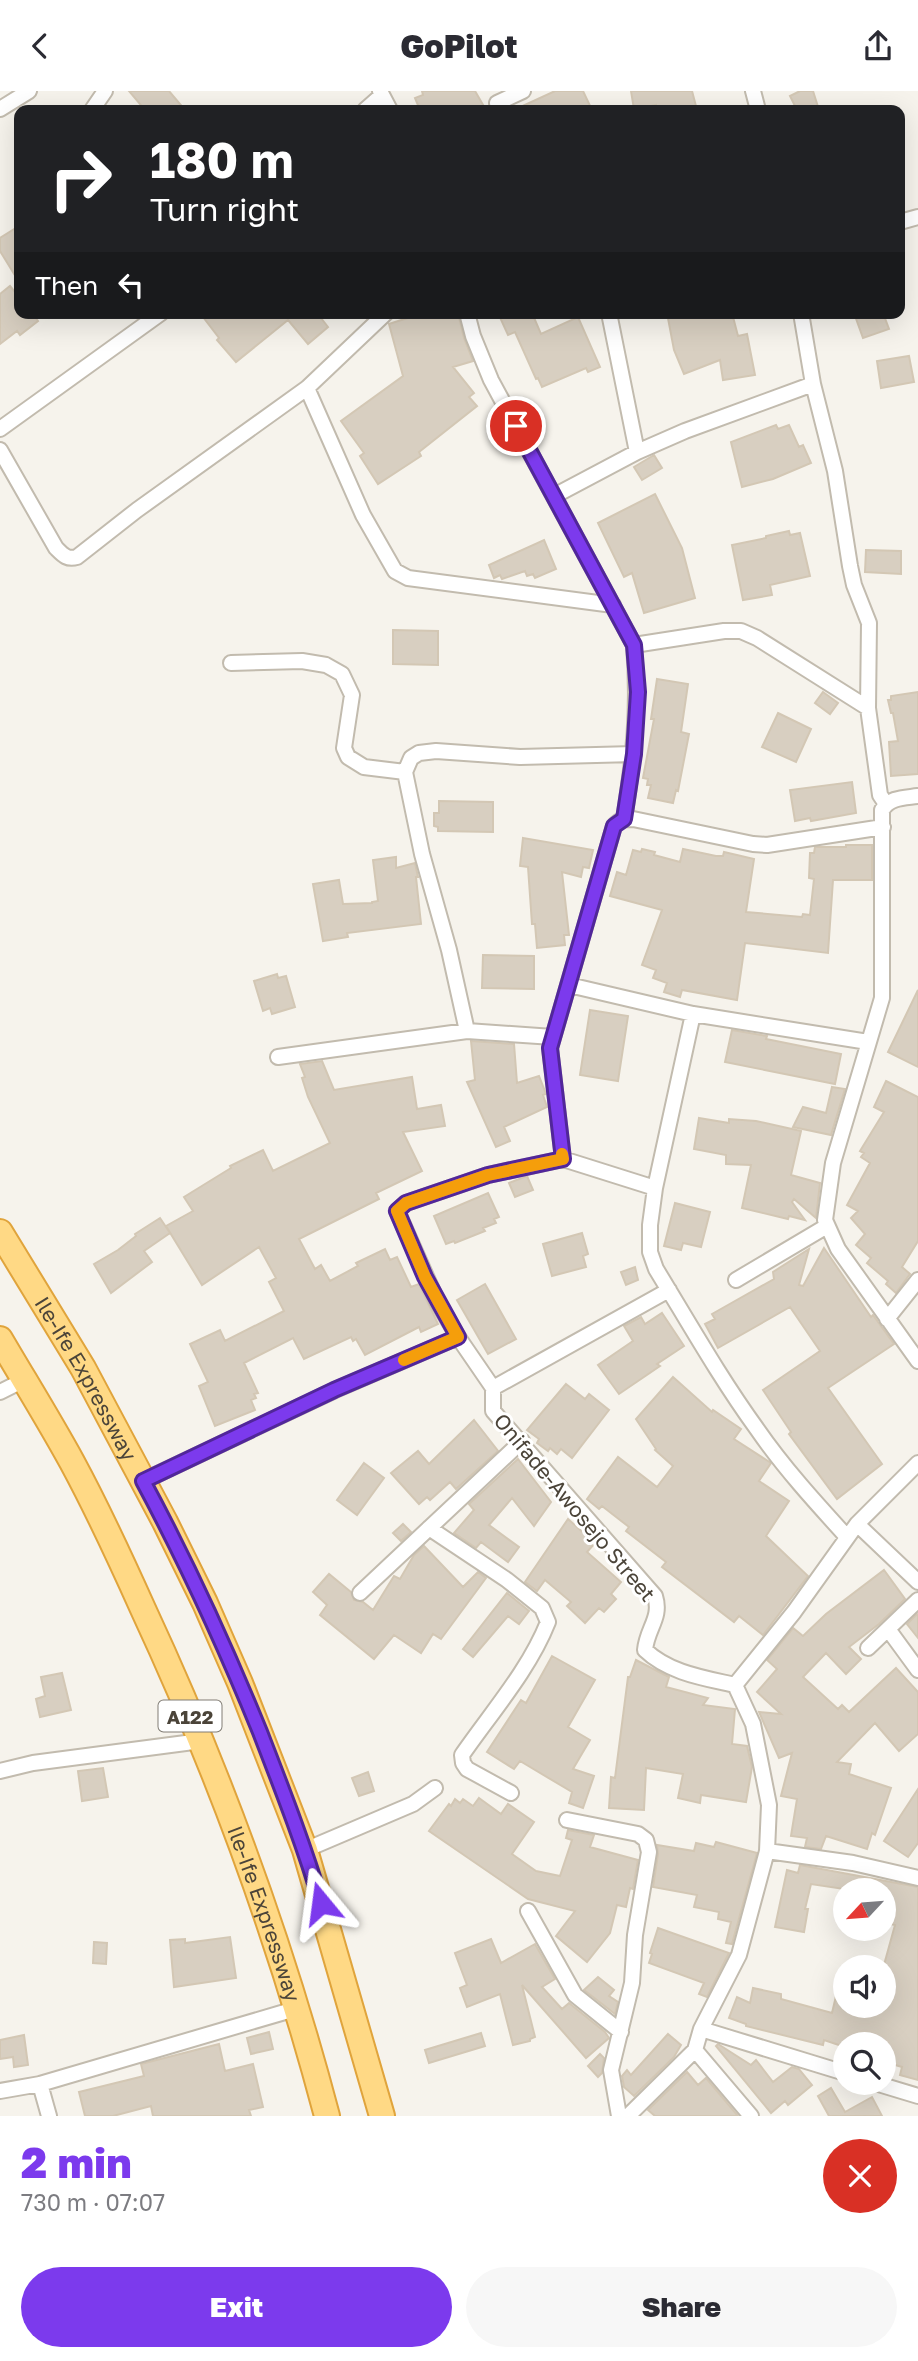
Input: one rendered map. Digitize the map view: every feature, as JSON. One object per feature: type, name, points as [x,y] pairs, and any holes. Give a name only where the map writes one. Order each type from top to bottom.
[{"type":"highway","name":"Ile-Ife Expressway","points":[[0,1232],[83,1368],[210,1614],[240,1683],[305,1850],[382,2116]]},
{"type":"highway","name":"Ile-Ife Expressway","points":[[0,1339],[72,1462],[116,1550],[201,1741],[238,1836],[327,2116]]},
{"type":"street","points":[[0,109],[29,91]]},
{"type":"street","points":[[496,102],[523,91]]},
{"type":"street","points":[[0,429],[153,319]]},
{"type":"street","points":[[0,450],[55,548],[65,557],[77,557],[137,510],[307,388],[380,319]]},
{"type":"street","points":[[469,319],[491,380],[634,645],[638,692],[634,754],[624,819]]},
{"type":"street","points":[[610,319],[637,452]]},
{"type":"street","points":[[801,319],[813,384],[835,471],[852,576],[869,623],[868,708],[880,795],[886,804]]},
{"type":"street","points":[[554,496],[637,452],[685,431],[813,384]]},
{"type":"street","points":[[307,388],[363,515],[395,571],[408,578],[613,605]]},
{"type":"street","points":[[634,645],[724,631],[741,632],[757,638],[868,708]]},
{"type":"street","points":[[231,663],[302,661],[326,665],[342,674],[352,695],[344,748],[348,757],[364,767],[405,772]]},
{"type":"street","points":[[467,1031],[449,950],[422,854],[405,772],[411,758],[419,753],[436,751],[520,757],[634,754]]},
{"type":"street","points":[[918,796],[896,799],[886,804],[882,810],[882,998],[833,1163],[826,1197],[825,1220],[838,1249],[918,1361]]},
{"type":"street","points":[[655,1188],[563,1159],[550,1048],[614,826],[624,819],[767,845],[883,827]]},
{"type":"street","points":[[569,985],[692,1014],[868,1042]]},
{"type":"street","points":[[692,1014],[655,1188],[650,1252],[656,1269],[758,1431],[847,1537]]},
{"type":"street","points":[[278,1057],[467,1031],[553,1037]]},
{"type":"street","name":"Onifade-Awosejo Street","points":[[563,1159],[488,1175],[406,1203],[397,1211],[425,1277],[458,1337],[493,1388],[493,1411],[522,1441],[654,1596],[658,1605],[657,1615],[646,1636],[645,1650],[654,1658],[685,1673],[735,1685]]},
{"type":"street","points":[[736,1280],[827,1226]]},
{"type":"street","points":[[887,1318],[918,1280]]},
{"type":"street","points":[[493,1388],[669,1290]]},
{"type":"street","points":[[143,1481],[334,1390],[458,1337]]},
{"type":"street","points":[[0,1392],[24,1380]]},
{"type":"street","points":[[360,1593],[522,1441]]},
{"type":"street","points":[[628,2116],[695,2050],[701,2029],[739,1955],[767,1851],[769,1805],[753,1724],[735,1685],[794,1612],[857,1524],[918,1463]]},
{"type":"street","points":[[857,1524],[918,1583]]},
{"type":"street","points":[[429,1528],[507,1580],[542,1608],[548,1622],[523,1668],[462,1755],[467,1769],[511,1793]]},
{"type":"street","points":[[868,1648],[918,1600]]},
{"type":"street","points":[[888,1629],[918,1670]]},
{"type":"street","points":[[0,1771],[33,1763],[201,1741]]},
{"type":"street","points":[[305,1850],[413,1804],[435,1788]]},
{"type":"street","points":[[567,1820],[638,1834],[646,1840],[649,1852],[635,1935],[632,1983],[611,2070],[619,2116]]},
{"type":"street","points":[[767,1851],[853,1863],[918,1878]]},
{"type":"street","points":[[527,1911],[575,1995],[621,2032]]},
{"type":"street","points":[[0,2091],[40,2084],[159,2051],[295,2009]]},
{"type":"street","points":[[701,2029],[833,2069]]},
{"type":"street","points":[[695,2050],[751,2116]]},
{"type":"street","points":[[40,2084],[49,2116]]},
{"type":"street","points":[[896,2089],[918,2096]]},
{"type":"building","points":[[129,91],[169,91],[181,105],[141,105]]},
{"type":"building","points":[[422,91],[475,91],[483,105],[418,105],[415,98],[423,95]]},
{"type":"building","points":[[555,91],[583,91],[590,105],[525,105]]},
{"type":"building","points":[[631,91],[692,91],[696,105],[656,105],[633,105]]},
{"type":"building","points":[[800,91],[813,91],[817,105],[794,105],[790,96]]},
{"type":"building","points":[[14,229],[14,274],[0,251],[0,238]]},
{"type":"building","points":[[10,286],[14,291],[14,319],[38,321],[20,335],[17,331],[0,344],[0,294]]},
{"type":"building","points":[[205,319],[322,319],[328,327],[308,344],[288,320],[236,362],[217,340],[219,338]]},
{"type":"building","points":[[404,319],[459,319],[473,361],[453,367],[474,393],[469,397],[477,406],[419,452],[421,456],[378,484],[360,456],[364,453],[341,421],[403,376],[389,324]]},
{"type":"building","points":[[501,319],[535,319],[541,334],[579,319],[600,367],[588,372],[586,368],[542,387],[515,332],[508,335]]},
{"type":"building","points":[[668,319],[734,319],[738,336],[747,334],[755,375],[723,380],[720,360],[684,374],[674,350]]},
{"type":"building","points":[[856,319],[885,319],[889,329],[863,338]]},
{"type":"building","points":[[909,356],[914,382],[881,388],[877,361]]},
{"type":"building","points":[[776,425],[778,429],[789,425],[799,447],[803,445],[811,463],[773,479],[742,487],[731,442]]},
{"type":"building","points":[[654,455],[662,468],[642,480],[634,467]]},
{"type":"building","points":[[655,494],[682,548],[695,598],[644,613],[632,573],[624,577],[598,523]]},
{"type":"building","points":[[789,531],[790,535],[800,533],[810,576],[770,585],[772,595],[743,600],[732,545]]},
{"type":"building","points":[[544,540],[556,569],[535,578],[533,574],[527,576],[525,571],[502,579],[500,575],[494,578],[489,565]]},
{"type":"building","points":[[866,550],[901,551],[901,574],[865,572]]},
{"type":"building","points":[[393,630],[438,631],[438,665],[393,664]]},
{"type":"building","points":[[657,679],[688,684],[681,732],[689,734],[678,791],[676,790],[673,803],[648,798],[651,785],[647,785],[648,779],[643,778],[654,719],[651,719]]},
{"type":"building","points":[[823,692],[838,703],[830,714],[815,703]]},
{"type":"building","points":[[918,692],[918,774],[891,776],[889,742],[898,741],[888,700],[891,700],[891,696]]},
{"type":"building","points":[[778,713],[811,729],[796,762],[762,747]]},
{"type":"building","points":[[852,782],[856,813],[795,821],[790,790]]},
{"type":"building","points":[[439,801],[493,802],[493,832],[438,831],[438,827],[434,826],[434,813],[439,813]]},
{"type":"building","points":[[523,838],[593,850],[589,868],[583,867],[581,877],[562,872],[569,935],[564,935],[565,945],[537,948],[535,924],[532,924],[528,867],[520,866]]},
{"type":"building","points":[[872,845],[872,880],[833,880],[828,953],[745,943],[737,1000],[682,990],[680,997],[664,992],[667,983],[653,978],[656,970],[642,965],[662,910],[610,896],[617,872],[626,875],[633,850],[655,852],[654,855],[680,862],[683,849],[716,856],[723,856],[724,852],[754,859],[746,912],[802,917],[803,914],[810,915],[814,879],[809,878],[810,853],[814,853],[815,847]]},
{"type":"building","points":[[396,857],[396,868],[415,863],[421,924],[347,933],[348,937],[323,941],[313,884],[339,880],[343,904],[372,903],[378,901],[373,860]]},
{"type":"building","points":[[483,955],[534,956],[534,989],[482,988]]},
{"type":"building","points":[[277,974],[278,978],[286,976],[295,1007],[272,1014],[270,1008],[263,1011],[254,981]]},
{"type":"building","points":[[918,990],[918,1067],[888,1052]]},
{"type":"building","points":[[590,1010],[628,1016],[618,1081],[580,1075]]},
{"type":"building","points":[[732,1030],[841,1054],[835,1084],[725,1062]]},
{"type":"building","points":[[471,1041],[514,1044],[517,1083],[539,1076],[546,1094],[543,1095],[547,1107],[504,1127],[510,1141],[496,1147],[467,1082],[475,1080]]},
{"type":"building","points":[[322,1061],[334,1090],[412,1077],[417,1109],[441,1105],[445,1126],[403,1132],[422,1171],[376,1193],[379,1199],[299,1239],[315,1269],[321,1265],[330,1281],[358,1266],[356,1263],[385,1249],[390,1260],[397,1257],[411,1287],[419,1284],[438,1324],[421,1332],[419,1327],[365,1355],[356,1339],[353,1341],[351,1337],[304,1359],[293,1338],[244,1363],[258,1393],[254,1394],[256,1398],[251,1400],[255,1410],[215,1426],[199,1386],[208,1382],[190,1344],[220,1330],[225,1341],[284,1311],[269,1282],[276,1278],[259,1247],[202,1285],[166,1226],[193,1211],[184,1197],[231,1168],[230,1166],[263,1150],[273,1171],[330,1143],[308,1097],[300,1064]]},
{"type":"building","points":[[886,1081],[918,1097],[918,1241],[902,1267],[910,1274],[896,1293],[886,1284],[888,1281],[867,1263],[871,1258],[856,1245],[865,1234],[851,1218],[858,1211],[847,1205],[870,1163],[861,1157],[864,1153],[860,1151],[884,1112],[874,1107]]},
{"type":"building","points":[[832,1087],[845,1089],[831,1135],[793,1127],[803,1107],[826,1113]]},
{"type":"building","points":[[699,1118],[729,1123],[729,1119],[756,1121],[801,1131],[791,1175],[820,1183],[816,1218],[794,1199],[792,1202],[805,1220],[789,1216],[788,1219],[742,1208],[751,1165],[726,1164],[726,1155],[694,1149]]},
{"type":"building","points":[[527,1176],[533,1190],[515,1197],[509,1183]]},
{"type":"building","points":[[488,1193],[499,1217],[494,1219],[496,1223],[483,1228],[485,1231],[446,1244],[434,1216]]},
{"type":"building","points":[[675,1203],[710,1212],[701,1247],[683,1243],[681,1250],[664,1246]]},
{"type":"building","points":[[160,1218],[170,1233],[144,1251],[152,1262],[111,1293],[94,1264],[118,1250],[136,1236],[135,1234]]},
{"type":"building","points":[[582,1233],[588,1254],[583,1256],[586,1267],[552,1276],[543,1244]]},
{"type":"building","points":[[824,1248],[871,1317],[873,1315],[894,1344],[828,1388],[882,1464],[837,1499],[789,1434],[791,1432],[763,1390],[820,1351],[790,1307],[718,1348],[705,1324],[715,1319],[712,1314],[774,1279],[773,1272],[809,1249],[799,1285],[803,1286]]},
{"type":"building","points":[[635,1267],[638,1280],[626,1285],[621,1272]]},
{"type":"building","points":[[485,1284],[516,1339],[488,1354],[457,1300]]},
{"type":"building","points":[[662,1313],[684,1346],[619,1394],[598,1365],[633,1341],[624,1326],[641,1317],[645,1324]]},
{"type":"building","points":[[673,1377],[712,1412],[713,1410],[741,1429],[734,1439],[771,1463],[759,1481],[789,1501],[766,1536],[808,1576],[763,1635],[739,1616],[734,1622],[662,1567],[666,1562],[626,1531],[629,1527],[602,1506],[599,1509],[587,1499],[618,1457],[657,1487],[673,1466],[655,1450],[636,1419]]},
{"type":"building","points":[[566,1384],[585,1399],[589,1394],[609,1410],[572,1458],[561,1449],[557,1454],[550,1448],[548,1451],[537,1443],[539,1439],[527,1430]]},
{"type":"building","points":[[474,1420],[498,1451],[456,1489],[450,1482],[430,1500],[427,1497],[419,1504],[391,1473],[418,1451],[429,1464]]},
{"type":"building","points":[[518,1459],[551,1502],[534,1526],[512,1498],[489,1525],[519,1547],[508,1562],[481,1542],[476,1548],[454,1533],[474,1510],[469,1504]]},
{"type":"building","points":[[364,1463],[384,1478],[357,1515],[337,1500]]},
{"type":"building","points":[[568,1519],[595,1543],[587,1552],[621,1582],[611,1594],[616,1599],[604,1612],[599,1608],[585,1623],[567,1606],[571,1602],[545,1580],[537,1591],[525,1582]]},
{"type":"building","points":[[403,1524],[411,1532],[401,1541],[393,1533]]},
{"type":"building","points":[[424,1546],[463,1587],[478,1572],[486,1578],[441,1639],[433,1634],[421,1653],[394,1635],[374,1659],[320,1615],[327,1605],[313,1592],[329,1574],[351,1592],[354,1600],[363,1602],[373,1610],[394,1576],[400,1579],[414,1555]]},
{"type":"building","points":[[884,1570],[905,1599],[849,1647],[861,1659],[846,1674],[826,1653],[803,1677],[838,1709],[842,1705],[849,1712],[896,1668],[918,1692],[918,1734],[899,1751],[875,1723],[837,1762],[851,1764],[849,1774],[891,1788],[875,1835],[872,1833],[867,1849],[826,1836],[821,1849],[805,1847],[807,1838],[791,1836],[797,1799],[781,1796],[792,1753],[779,1758],[759,1712],[781,1714],[757,1692],[777,1669],[767,1660],[793,1628],[803,1636],[826,1614]]},
{"type":"building","points":[[507,1593],[529,1611],[519,1624],[508,1616],[473,1657],[463,1649]]},
{"type":"building","points":[[917,1614],[918,1616],[918,1638],[907,1624]]},
{"type":"building","points":[[552,1656],[595,1680],[568,1727],[590,1740],[573,1769],[594,1776],[583,1808],[569,1803],[572,1792],[520,1761],[514,1769],[487,1752],[521,1700],[526,1703]]},
{"type":"building","points":[[636,1660],[669,1677],[666,1687],[708,1698],[703,1705],[735,1709],[732,1744],[747,1746],[752,1767],[746,1802],[701,1795],[700,1803],[678,1798],[683,1774],[646,1768],[644,1810],[609,1808],[611,1777],[615,1778],[628,1677]]},
{"type":"building","points":[[62,1673],[71,1710],[40,1717],[36,1699],[45,1696],[41,1677]]},
{"type":"building","points":[[103,1768],[108,1797],[82,1801],[78,1771]]},
{"type":"building","points":[[368,1772],[374,1791],[359,1796],[352,1778]]},
{"type":"building","points":[[918,1789],[918,1843],[908,1857],[884,1841]]},
{"type":"building","points":[[479,1798],[501,1814],[508,1804],[534,1822],[512,1854],[536,1871],[560,1876],[572,1840],[566,1838],[568,1830],[594,1835],[590,1847],[638,1860],[633,1889],[630,1888],[626,1907],[617,1905],[610,1933],[587,1962],[556,1936],[575,1911],[528,1899],[429,1831],[455,1799],[460,1803],[463,1799],[473,1806]]},
{"type":"building","points":[[716,1842],[757,1853],[732,1944],[726,1943],[731,1922],[718,1919],[719,1912],[694,1907],[697,1895],[653,1887],[657,1845],[694,1851],[696,1843],[714,1847]]},
{"type":"building","points":[[800,1865],[870,1878],[833,1878],[833,1887],[811,1884],[805,1909],[808,1909],[804,1932],[775,1927],[787,1870],[798,1873]]},
{"type":"building","points":[[896,1883],[918,1887],[918,2080],[900,2075],[902,2067],[896,2065],[896,2032],[833,2032],[833,2043],[824,2040],[823,2045],[746,2026],[729,2018],[737,1997],[750,2003],[753,1988],[781,1994],[781,1999],[832,2013],[833,2009],[833,2018],[896,2018],[896,1955],[887,1955],[891,1941],[896,1941]]},
{"type":"building","points":[[658,1928],[729,1953],[707,1997],[699,1994],[704,1983],[649,1963]]},
{"type":"building","points":[[230,1937],[236,1978],[174,1987],[170,1940],[185,1939],[185,1943]]},
{"type":"building","points":[[491,1939],[501,1963],[535,1944],[555,1979],[542,1987],[562,2009],[569,2003],[609,2038],[586,2058],[522,1985],[535,2037],[530,2041],[513,2045],[500,1994],[467,2007],[460,1988],[467,1985],[455,1953]]},
{"type":"building","points":[[94,1942],[107,1943],[106,1964],[93,1963]]},
{"type":"building","points":[[598,1977],[614,1990],[609,1996],[618,2002],[615,2014],[584,1990]]},
{"type":"building","points":[[269,2032],[273,2049],[251,2054],[247,2038]]},
{"type":"building","points":[[481,2033],[485,2046],[429,2063],[425,2050]]},
{"type":"building","points":[[668,2034],[681,2045],[674,2057],[634,2096],[624,2087],[622,2076],[627,2070],[631,2075]]},
{"type":"building","points":[[24,2035],[28,2065],[14,2067],[13,2057],[0,2059],[0,2040]]},
{"type":"building","points":[[219,2044],[225,2071],[253,2064],[263,2107],[249,2110],[251,2116],[153,2116],[151,2106],[113,2116],[85,2116],[79,2092],[144,2076],[141,2064]]},
{"type":"building","points":[[718,2044],[751,2065],[756,2060],[773,2082],[792,2067],[799,2069],[812,2085],[788,2105],[785,2101],[771,2113],[716,2046]]},
{"type":"building","points":[[600,2054],[604,2058],[602,2073],[598,2077],[588,2066]]},
{"type":"building","points":[[687,2072],[698,2085],[706,2078],[738,2116],[655,2116],[648,2110]]},
{"type":"building","points":[[831,2088],[845,2112],[872,2097],[882,2116],[829,2116],[818,2096]]},
{"type":"slow traffic","points":[[404,1360],[458,1337],[425,1277],[397,1211],[406,1203],[488,1175],[563,1159],[562,1154]]},
{"type":"route","points":[[321,1903],[305,1850],[240,1683],[205,1603],[143,1481],[334,1390],[458,1337],[425,1277],[397,1211],[406,1203],[488,1175],[563,1159],[550,1048],[614,826],[624,819],[634,754],[638,692],[634,645],[516,426]]}]
